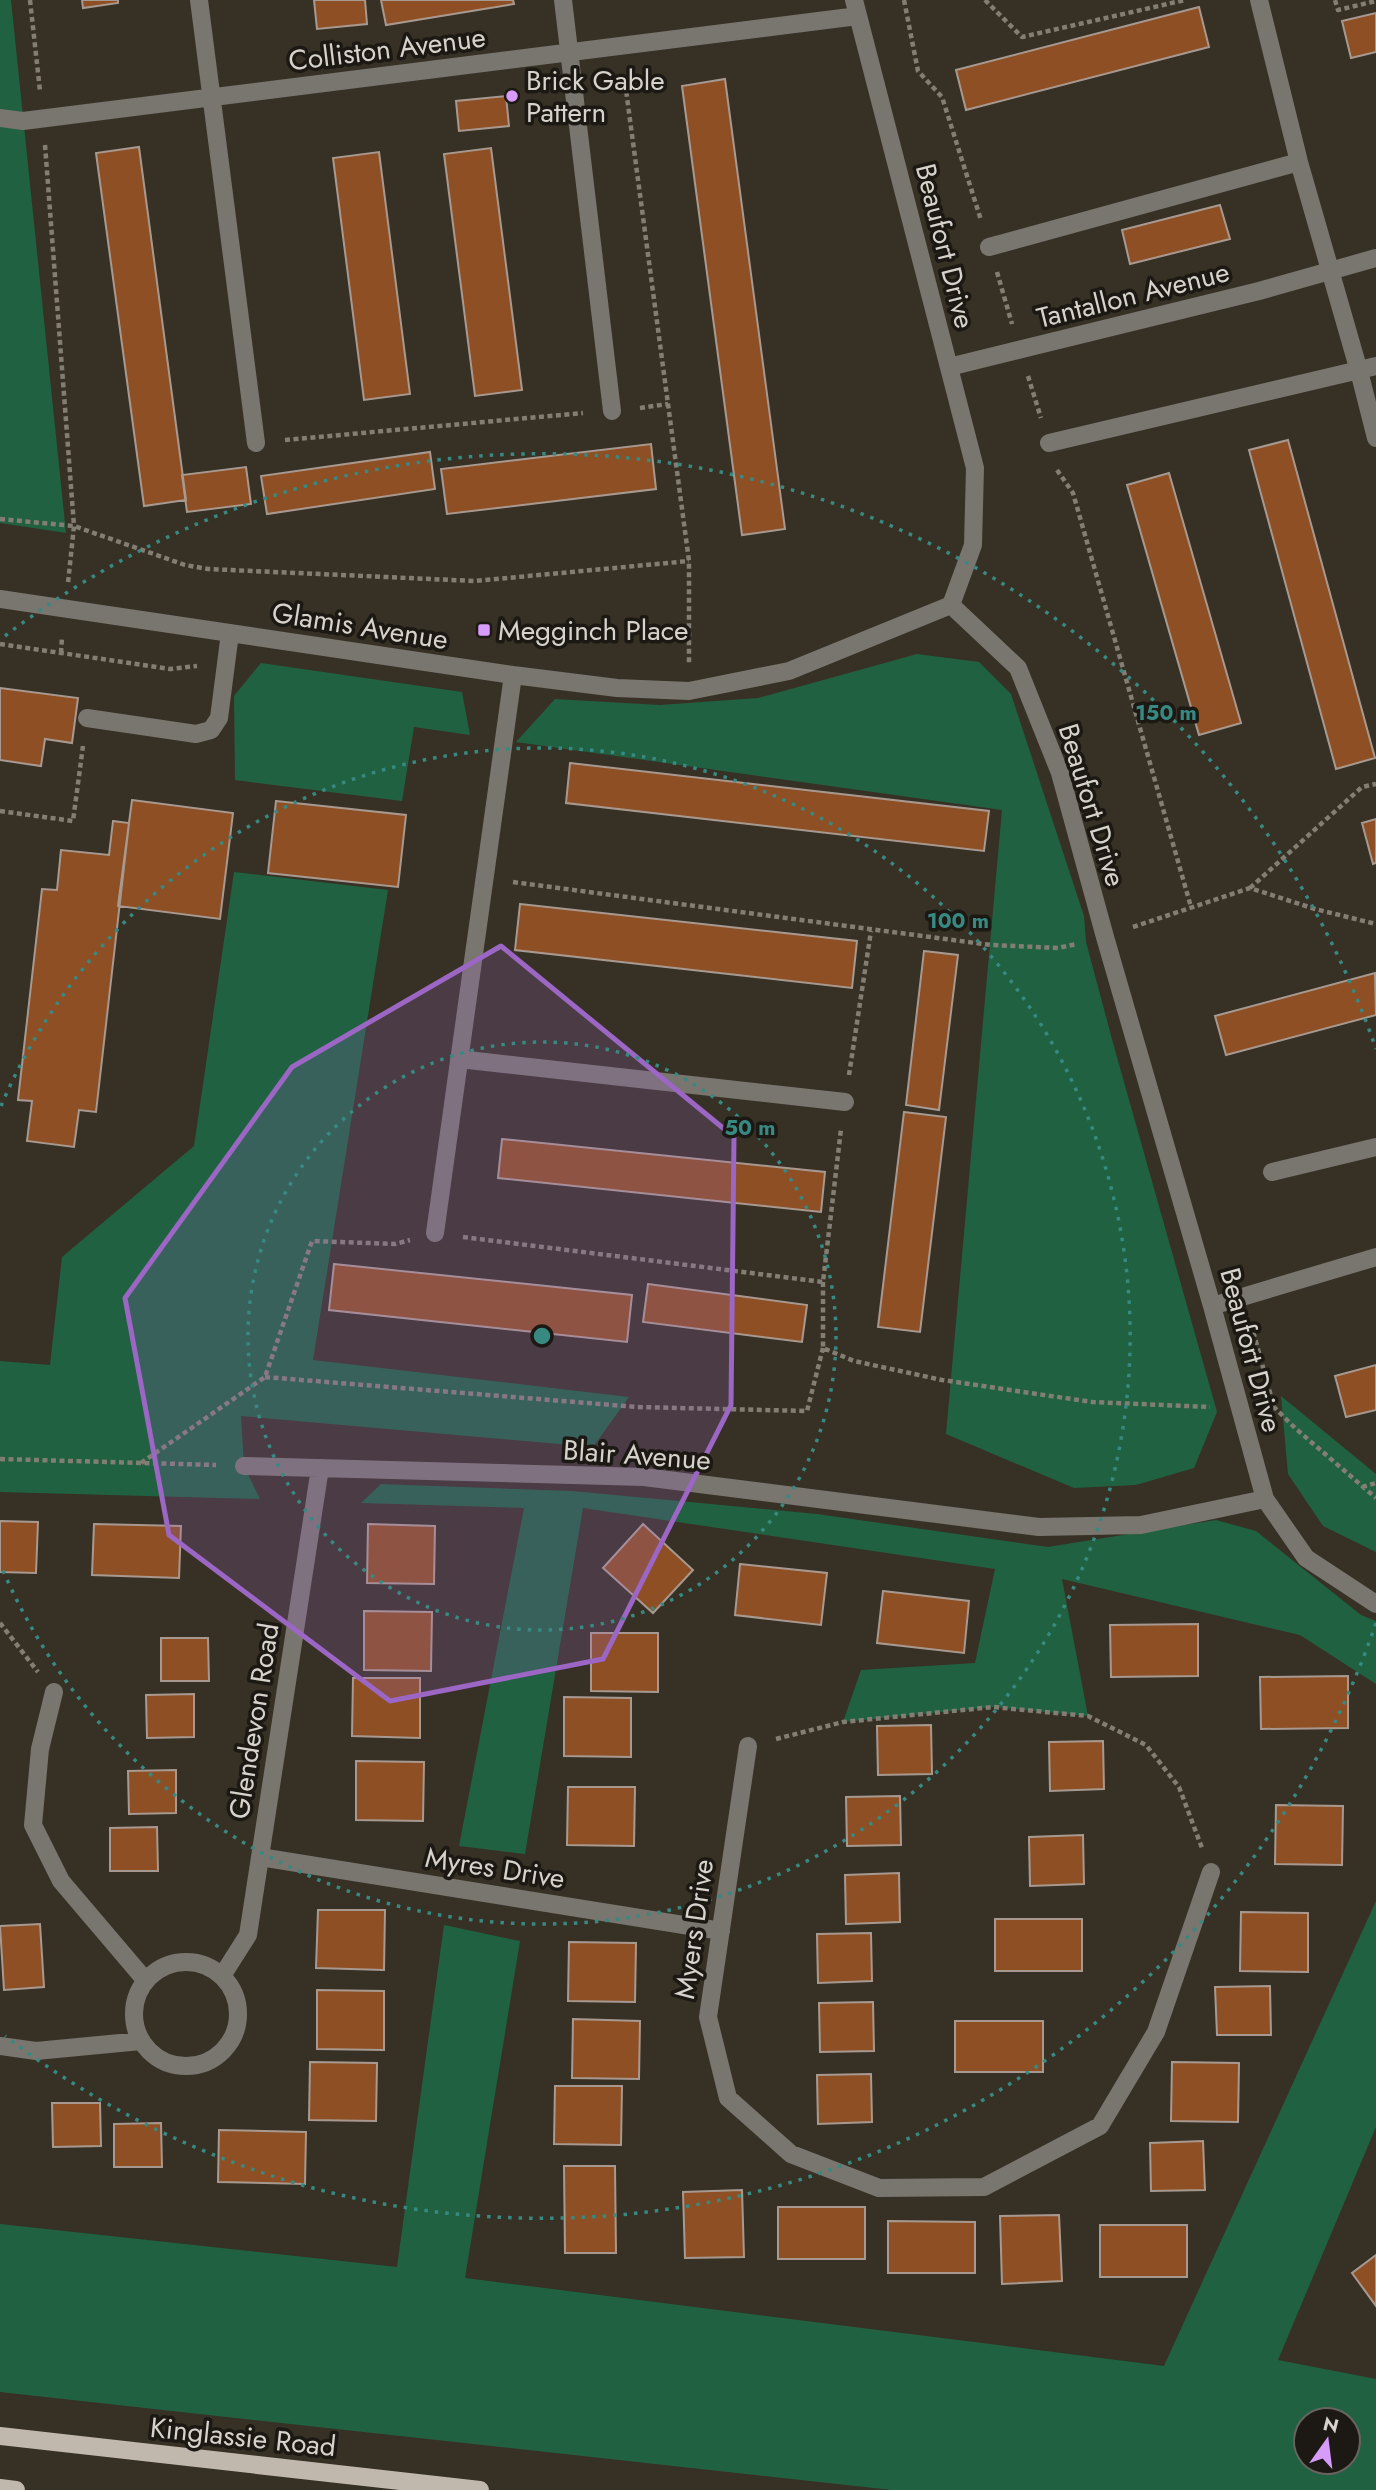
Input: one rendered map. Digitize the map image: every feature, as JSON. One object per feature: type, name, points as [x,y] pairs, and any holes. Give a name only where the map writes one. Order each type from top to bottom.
[{"type":"main road","name":"Kinglassie Road","points":[[0,2436],[480,2490]]},
{"type":"main road","points":[[0,2488],[16,2490]]},
{"type":"street","points":[[199,0],[256,443]]},
{"type":"street","points":[[563,0],[612,411]]},
{"type":"street","points":[[1259,0],[1329,272],[1368,369],[1376,438]]},
{"type":"street","name":"Colliston Avenue","points":[[0,118],[23,121],[620,47],[856,8]]},
{"type":"street","name":"Beaufort Drive","points":[[856,8],[975,468],[973,545],[951,605],[1018,668],[1060,773],[1265,1499],[1306,1558],[1376,1604]]},
{"type":"street","points":[[989,247],[1299,162]]},
{"type":"street","name":"Tantallon Avenue","points":[[949,367],[1246,295],[1376,258]]},
{"type":"street","points":[[1049,443],[1368,369]]},
{"type":"street","name":"Glamis Avenue","points":[[0,599],[513,676],[617,688],[689,691],[789,671],[951,605]]},
{"type":"street","points":[[87,718],[196,734],[211,730],[219,718],[230,633]]},
{"type":"street","points":[[435,1233],[513,676]]},
{"type":"street","points":[[459,1059],[845,1102]]},
{"type":"street","points":[[1272,1172],[1376,1147]]},
{"type":"street","points":[[1212,1306],[1376,1257]]},
{"type":"street","name":"Blair Avenue","points":[[243,1466],[644,1477],[1039,1527],[1141,1525],[1265,1499]]},
{"type":"street","name":"Glendevon Road","points":[[222,1976],[248,1935],[320,1468]]},
{"type":"street","points":[[54,1692],[40,1749],[33,1825],[61,1881],[146,1981]]},
{"type":"street","name":"Myers Drive","points":[[748,1746],[708,2017],[728,2098],[790,2154],[879,2188],[984,2187],[1100,2126],[1156,2032],[1211,1872]]},
{"type":"street","name":"Myres Drive","points":[[260,1857],[721,1931]]},
{"type":"street","points":[[178,1963],[199,1963],[222,1976],[235,1994],[238,2016],[236,2030],[223,2050],[213,2059],[200,2064],[181,2066],[166,2062],[151,2053],[141,2040],[134,2012],[138,1994],[146,1981],[164,1967],[178,1963]]},
{"type":"street","points":[[0,2046],[36,2051],[141,2040]]},
{"type":"path","points":[[30,0],[43,118],[74,526]]},
{"type":"path","points":[[985,0],[1022,37],[1185,0]]},
{"type":"path","points":[[1335,0],[1338,10],[1376,1]]},
{"type":"path","points":[[620,47],[689,561],[689,691]]},
{"type":"path","points":[[256,443],[668,404]]},
{"type":"path","points":[[0,519],[74,526],[184,565],[208,569],[475,581],[689,561]]},
{"type":"path","points":[[0,644],[170,669],[227,663]]},
{"type":"path","points":[[0,811],[73,821],[87,718]]},
{"type":"path","points":[[484,878],[991,945],[1058,948],[1105,937],[1250,888],[1362,787],[1376,784]]},
{"type":"path","points":[[1250,888],[1315,909],[1376,924]]},
{"type":"path","points":[[265,1377],[638,1407],[807,1411],[823,1348],[822,1282],[870,930]]},
{"type":"path","points":[[141,1463],[265,1377],[312,1241],[395,1244],[435,1233],[822,1282]]},
{"type":"path","points":[[1243,1295],[1274,1407],[1376,1498]]},
{"type":"path","points":[[823,1348],[854,1361],[942,1380],[1092,1402],[1274,1407]]},
{"type":"path","points":[[0,1459],[243,1466]]},
{"type":"path","points":[[1362,1487],[1376,1483]]},
{"type":"path","points":[[0,1623],[54,1692]]},
{"type":"path","points":[[748,1746],[843,1722],[993,1707],[1088,1716],[1146,1745],[1154,1755],[1179,1787],[1211,1872]]},
{"type":"highlighted area","points":[[501,946],[734,1137],[731,1405],[603,1659],[390,1701],[169,1535],[125,1298],[292,1067]]},
{"type":"green space","points":[[0,0],[11,0],[66,533],[0,523]]},
{"type":"green space","points":[[917,654],[979,662],[1011,694],[1084,916],[1086,942],[1113,1043],[1217,1412],[1194,1468],[1136,1485],[1074,1488],[946,1434],[1002,810],[516,742],[555,699],[660,705],[758,698]]},
{"type":"green space","points":[[261,663],[462,692],[470,735],[414,727],[402,801],[235,780],[234,696]]},
{"type":"green space","points":[[234,872],[388,890],[313,1360],[629,1397],[593,1447],[241,1416],[244,1466],[260,1499],[0,1492],[0,1361],[50,1365],[62,1257],[194,1146]]},
{"type":"green space","points":[[1281,1396],[1376,1474],[1376,1552],[1323,1526],[1288,1474]]},
{"type":"green space","points":[[381,1484],[572,1491],[817,1514],[1048,1547],[1216,1520],[1256,1531],[1361,1615],[1376,1621],[1376,1684],[1300,1635],[1062,1579],[1088,1716],[993,1707],[843,1722],[861,1670],[975,1663],[995,1569],[583,1508],[525,1854],[459,1846],[524,1508],[361,1503]]},
{"type":"green space","points":[[1376,1901],[1376,2127],[1278,2360],[1376,2379],[1376,2490],[892,2490],[0,2392],[0,2224],[397,2267],[444,1925],[520,1941],[465,2278],[1164,2366]]},
{"type":"building","points":[[82,0],[118,0],[118,3],[83,8]]},
{"type":"building","points":[[314,0],[365,0],[367,24],[317,29]]},
{"type":"building","points":[[381,0],[513,0],[514,4],[386,25]]},
{"type":"building","points":[[1199,7],[1209,47],[966,110],[956,70]]},
{"type":"building","points":[[1376,13],[1376,52],[1351,58],[1342,21]]},
{"type":"building","points":[[725,79],[785,529],[742,535],[682,86]]},
{"type":"building","points":[[506,96],[509,126],[459,131],[456,101]]},
{"type":"building","points":[[139,147],[186,500],[144,506],[96,153]]},
{"type":"building","points":[[491,148],[522,390],[475,396],[444,154]]},
{"type":"building","points":[[379,152],[410,394],[364,400],[333,158]]},
{"type":"building","points":[[1220,205],[1230,239],[1130,264],[1122,230]]},
{"type":"building","points":[[1288,440],[1375,758],[1336,769],[1249,450]]},
{"type":"building","points":[[651,444],[656,489],[447,514],[441,469]]},
{"type":"building","points":[[430,452],[435,489],[267,514],[261,476]]},
{"type":"building","points":[[246,467],[251,504],[187,512],[182,475]]},
{"type":"building","points":[[1169,473],[1241,723],[1199,735],[1127,485]]},
{"type":"building","points":[[0,688],[78,698],[72,743],[45,739],[41,766],[0,760]]},
{"type":"building","points":[[570,763],[989,811],[984,851],[566,803]]},
{"type":"building","points":[[132,800],[233,813],[220,919],[118,906]]},
{"type":"building","points":[[276,801],[406,815],[398,887],[268,873]]},
{"type":"building","points":[[1376,819],[1376,863],[1373,864],[1362,823]]},
{"type":"building","points":[[113,821],[129,823],[96,1112],[79,1110],[74,1147],[27,1141],[32,1101],[18,1100],[42,889],[57,890],[61,850],[109,855]]},
{"type":"building","points":[[520,904],[857,941],[852,988],[515,950]]},
{"type":"building","points":[[924,951],[958,955],[939,1110],[906,1105]]},
{"type":"building","points":[[1375,973],[1376,1015],[1226,1055],[1215,1016]]},
{"type":"building","points":[[904,1112],[946,1117],[920,1332],[878,1327]]},
{"type":"building","points":[[502,1139],[825,1172],[821,1212],[498,1178]]},
{"type":"building","points":[[334,1264],[632,1295],[627,1342],[329,1310]]},
{"type":"building","points":[[648,1284],[807,1305],[802,1342],[643,1322]]},
{"type":"building","points":[[1376,1365],[1376,1410],[1346,1417],[1335,1376]]},
{"type":"building","points":[[0,1521],[38,1522],[36,1573],[0,1572]]},
{"type":"building","points":[[94,1524],[181,1526],[179,1578],[92,1575]]},
{"type":"building","points":[[368,1524],[435,1526],[434,1584],[367,1583]]},
{"type":"building","points":[[643,1524],[693,1570],[653,1613],[603,1568]]},
{"type":"building","points":[[740,1564],[827,1573],[821,1625],[735,1615]]},
{"type":"building","points":[[883,1591],[969,1601],[964,1653],[877,1643]]},
{"type":"building","points":[[364,1611],[432,1612],[431,1671],[364,1670]]},
{"type":"building","points":[[1198,1624],[1198,1676],[1111,1677],[1110,1625]]},
{"type":"building","points":[[591,1633],[658,1633],[658,1692],[591,1691]]},
{"type":"building","points":[[161,1638],[208,1638],[209,1681],[161,1681]]},
{"type":"building","points":[[1348,1676],[1348,1728],[1261,1729],[1260,1677]]},
{"type":"building","points":[[353,1678],[420,1678],[420,1738],[352,1736]]},
{"type":"building","points":[[194,1694],[194,1737],[147,1738],[146,1695]]},
{"type":"building","points":[[564,1697],[631,1698],[631,1757],[564,1756]]},
{"type":"building","points":[[931,1725],[932,1774],[878,1775],[877,1726]]},
{"type":"building","points":[[1103,1741],[1104,1789],[1050,1791],[1049,1742]]},
{"type":"building","points":[[356,1761],[424,1762],[423,1821],[356,1820]]},
{"type":"building","points":[[176,1770],[176,1813],[129,1814],[128,1771]]},
{"type":"building","points":[[568,1787],[635,1787],[634,1846],[567,1845]]},
{"type":"building","points":[[900,1796],[901,1845],[847,1846],[846,1797]]},
{"type":"building","points":[[1276,1805],[1343,1806],[1342,1865],[1275,1864]]},
{"type":"building","points":[[157,1827],[158,1871],[110,1871],[110,1828]]},
{"type":"building","points":[[1083,1835],[1084,1884],[1030,1886],[1029,1837]]},
{"type":"building","points":[[899,1873],[900,1922],[846,1924],[845,1875]]},
{"type":"building","points":[[318,1910],[385,1910],[384,1970],[316,1968]]},
{"type":"building","points":[[1241,1912],[1308,1913],[1308,1972],[1240,1971]]},
{"type":"building","points":[[995,1919],[1082,1919],[1082,1971],[995,1971]]},
{"type":"building","points":[[40,1924],[44,1987],[4,1990],[0,1926]]},
{"type":"building","points":[[871,1933],[872,1981],[818,1983],[817,1934]]},
{"type":"building","points":[[569,1942],[636,1943],[635,2002],[568,2001]]},
{"type":"building","points":[[1270,1986],[1271,2035],[1217,2035],[1215,1987]]},
{"type":"building","points":[[317,1990],[384,1991],[384,2050],[317,2049]]},
{"type":"building","points":[[873,2002],[874,2051],[820,2052],[819,2003]]},
{"type":"building","points":[[573,2019],[640,2021],[639,2079],[572,2078]]},
{"type":"building","points":[[955,2021],[1043,2021],[1043,2072],[955,2072]]},
{"type":"building","points":[[310,2062],[377,2063],[376,2121],[309,2120]]},
{"type":"building","points":[[1172,2062],[1239,2063],[1238,2122],[1171,2121]]},
{"type":"building","points":[[871,2074],[872,2122],[818,2124],[817,2075]]},
{"type":"building","points":[[555,2086],[622,2086],[621,2145],[554,2144]]},
{"type":"building","points":[[52,2103],[100,2103],[101,2146],[53,2147]]},
{"type":"building","points":[[161,2123],[162,2167],[114,2167],[114,2124]]},
{"type":"building","points":[[219,2130],[306,2132],[305,2184],[218,2182]]},
{"type":"building","points":[[1203,2141],[1205,2190],[1151,2191],[1150,2143]]},
{"type":"building","points":[[564,2166],[615,2166],[616,2253],[565,2253]]},
{"type":"building","points":[[742,2190],[744,2257],[685,2258],[683,2192]]},
{"type":"building","points":[[778,2207],[865,2207],[865,2259],[778,2259]]},
{"type":"building","points":[[1059,2215],[1062,2281],[1002,2284],[1000,2216]]},
{"type":"building","points":[[888,2221],[975,2222],[975,2273],[888,2273]]},
{"type":"building","points":[[1100,2225],[1187,2225],[1187,2277],[1100,2277]]},
{"type":"building","points":[[1376,2255],[1376,2306],[1352,2273]]},
{"type":"place","name":"Brick Gable Pattern","points":[[512,96]]},
{"type":"place","name":"Megginch Place","points":[[484,630]]}]
